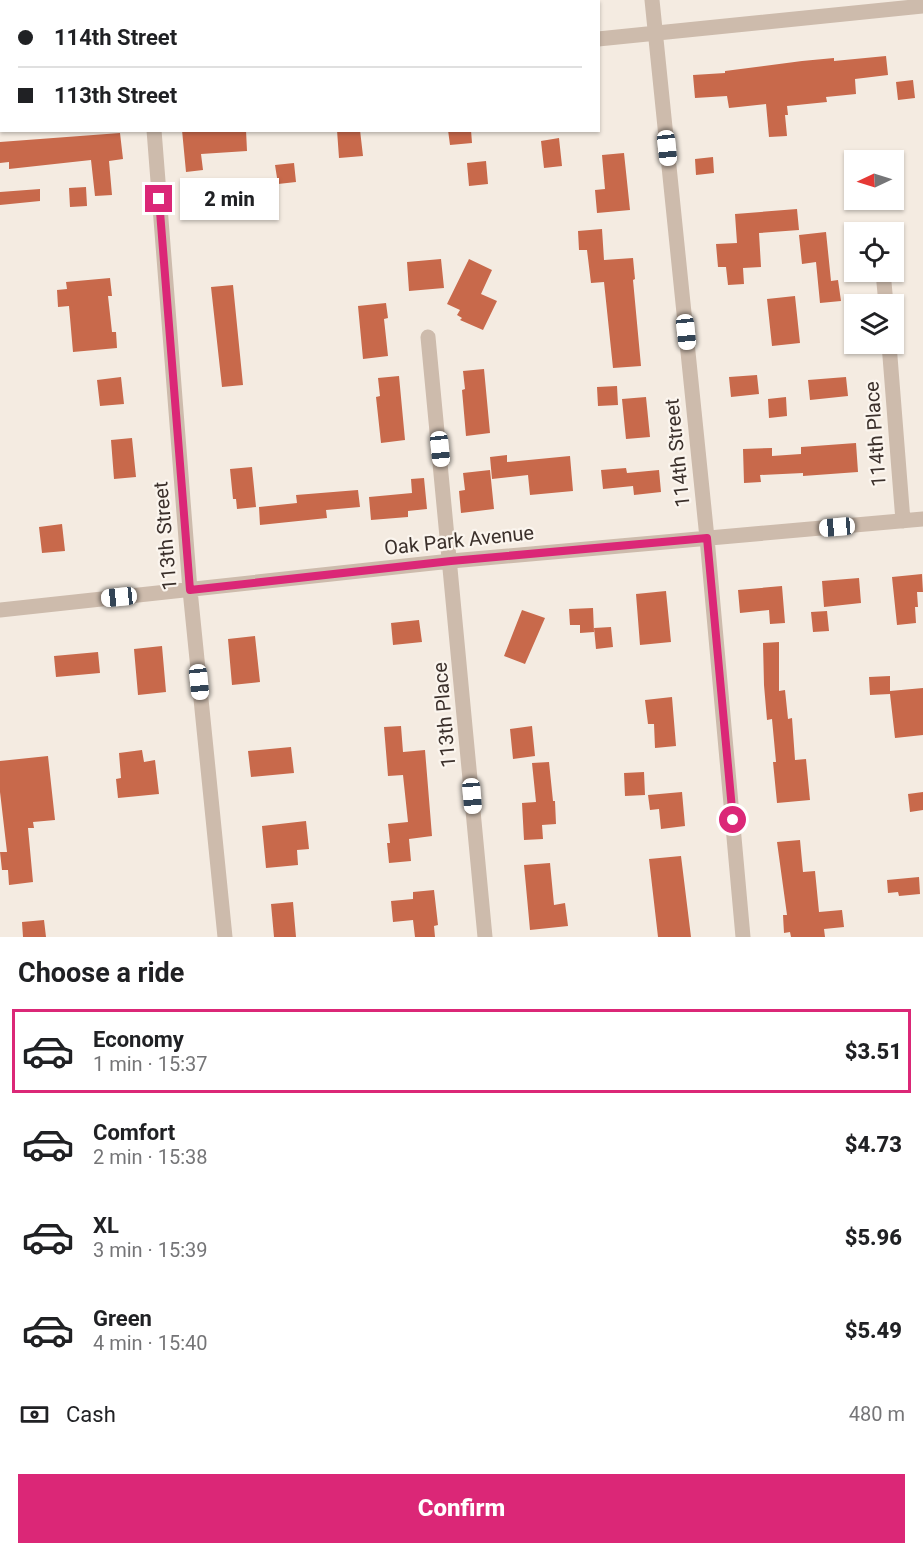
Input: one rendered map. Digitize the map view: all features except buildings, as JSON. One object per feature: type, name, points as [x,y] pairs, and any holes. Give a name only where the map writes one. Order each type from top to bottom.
[{"type":"street","name":"114th Street","points":[[652,0],[707,538],[743,937]]},
{"type":"street","points":[[600,39],[923,6]]},
{"type":"street","name":"113th Street","points":[[154,132],[190,590],[225,937]]},
{"type":"street","name":"113th Place","points":[[428,337],[485,937]]},
{"type":"street","name":"114th Place","points":[[890,354],[903,521]]},
{"type":"street","name":"Oak Park Avenue","points":[[0,610],[451,561],[923,519]]},
{"type":"route","points":[[159,199],[190,590],[451,561],[707,538],[733,820]]}]
